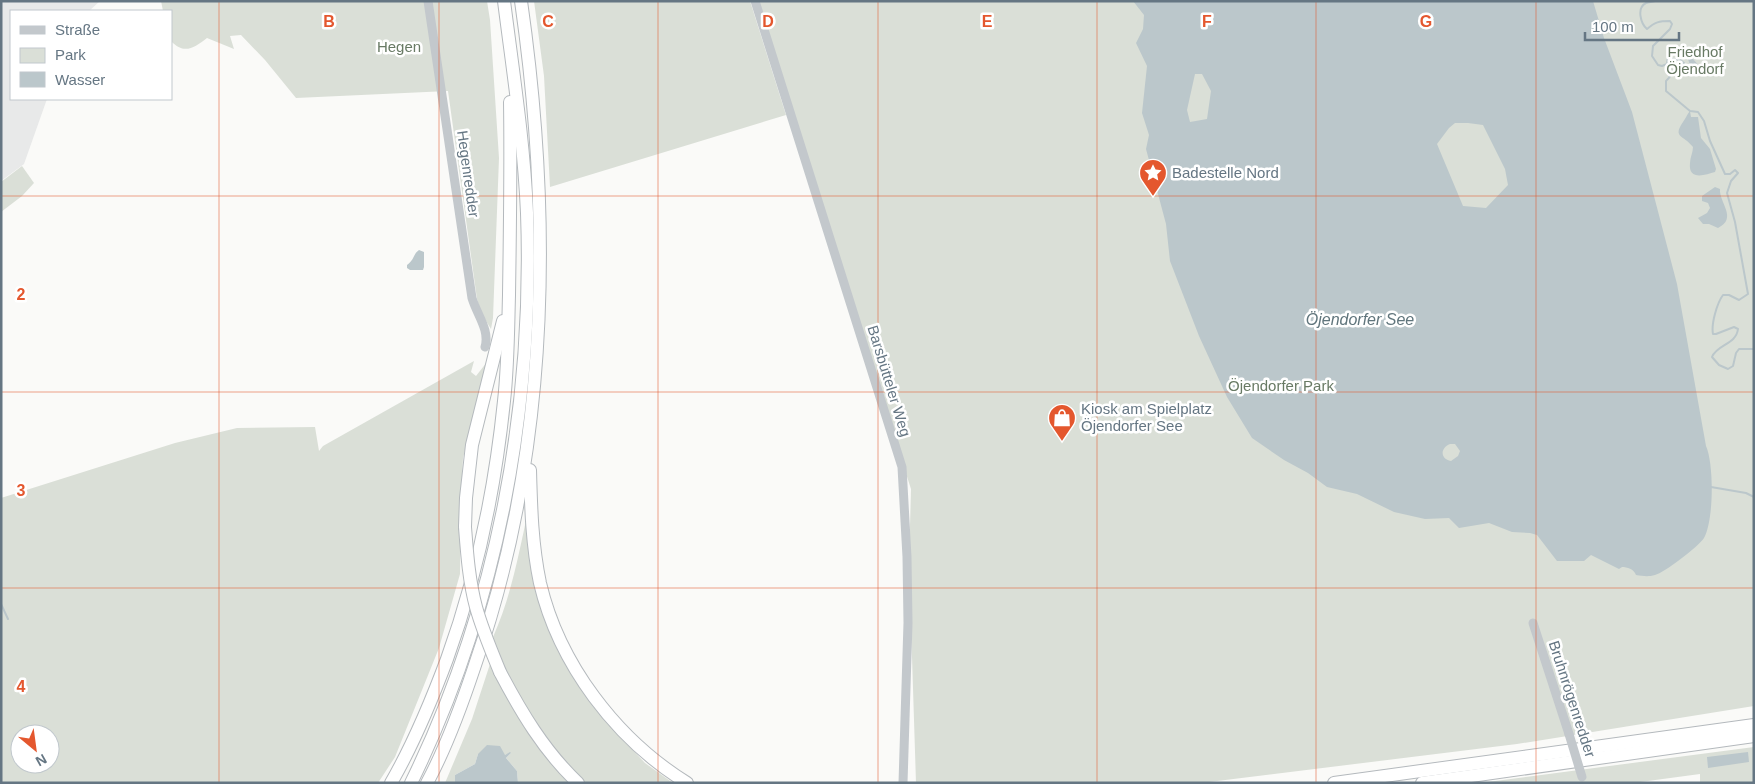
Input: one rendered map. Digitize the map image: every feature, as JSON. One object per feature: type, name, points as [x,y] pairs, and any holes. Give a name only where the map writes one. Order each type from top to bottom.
[{"type":"highway","points":[[411,783],[439,724],[454,685],[486,586],[501,518],[520,398],[526,310],[527,214],[523,150],[504,1]]},
{"type":"highway","points":[[427,783],[449,734],[484,639],[508,555],[529,440],[539,330],[540,213],[532,91],[521,1]]},
{"type":"highway","points":[[391,783],[423,722],[458,628],[487,516],[498,455],[507,363],[511,151],[508,33]]},
{"type":"highway","points":[[508,302],[472,445],[465,527],[470,577],[484,633],[500,672],[520,710],[540,740],[578,783]]},
{"type":"highway","points":[[529,440],[534,547],[544,599],[561,641],[582,679],[614,722],[647,754],[686,783]]},
{"type":"highway","points":[[1334,783],[1754,725]]},
{"type":"highway","points":[[1422,783],[1754,736]]},
{"type":"street","name":"Hegenredder","points":[[428,1],[472,298],[475,311],[487,332],[485,347]]},
{"type":"street","name":"Barsbütteler Weg","points":[[756,1],[902,468],[907,558],[908,623],[903,783]]},
{"type":"street","name":"Bruhnrögenredder","points":[[1533,623],[1583,780]]},
{"type":"shaded area","points":[[1,1],[100,1],[90,10],[10,10],[10,100],[47,100],[24,164],[1,181]]},
{"type":"green space","name":"Hegen","points":[[161,1],[487,1],[490,20],[499,158],[491,329],[481,313],[477,299],[448,91],[296,98],[265,60],[241,35],[230,36],[234,49],[207,38],[189,49],[180,48],[172,42],[172,10],[163,10]]},
{"type":"green space","points":[[534,1],[750,1],[786,115],[550,187],[544,76]]},
{"type":"green space","name":"Öjendorfer Park","points":[[757,1],[1754,1],[1754,706],[1517,744],[1201,783],[916,783],[909,562],[911,489]]},
{"type":"green space","points":[[22,166],[34,183],[22,196],[1,212],[1,182]]},
{"type":"green space","points":[[474,361],[471,372],[476,376],[487,362],[463,458],[460,574],[439,648],[395,757],[378,783],[1,783],[1,498],[175,443],[237,428],[315,427],[319,451],[323,446]]},
{"type":"green space","points":[[528,511],[547,618],[612,728],[645,763],[673,783],[585,783],[558,755],[538,728],[512,684],[493,637],[510,591]]},
{"type":"green space","points":[[490,664],[515,712],[536,745],[569,783],[518,783],[517,771],[506,758],[511,753],[505,755],[478,754],[475,764],[455,775],[455,783],[445,783],[472,719]]},
{"type":"green space","points":[[1754,747],[1754,783],[1700,783],[1700,774],[1633,783],[1480,783]]},
{"type":"water","name":"Öjendorfer See","points":[[1133,1],[1593,1],[1604,38],[1632,112],[1677,284],[1712,478],[1710,519],[1701,542],[1666,570],[1650,576],[1636,575],[1626,567],[1619,569],[1591,555],[1584,561],[1557,561],[1537,535],[1512,532],[1489,523],[1459,528],[1449,518],[1425,519],[1394,512],[1357,494],[1327,487],[1252,438],[1227,397],[1199,336],[1170,261],[1166,224],[1146,149],[1149,135],[1142,113],[1147,66],[1136,43],[1143,29],[1144,15]],"holes":[[[1195,74],[1202,74],[1211,91],[1207,119],[1190,122],[1187,110]],[[1455,123],[1483,125],[1505,169],[1508,185],[1486,208],[1463,206],[1437,144]],[[1455,444],[1460,451],[1458,456],[1451,461],[1443,456],[1444,448]]]},
{"type":"water","points":[[1687,48],[1693,59],[1702,69],[1697,74],[1692,71],[1687,56],[1684,54],[1682,60],[1680,54]]},
{"type":"water","points":[[1690,111],[1691,117],[1698,117],[1701,138],[1710,149],[1716,169],[1715,172],[1694,175],[1690,169],[1693,147],[1680,136],[1679,131]]},
{"type":"water","points":[[1715,187],[1720,189],[1727,215],[1727,220],[1718,228],[1709,224],[1703,224],[1698,218],[1707,213],[1710,208],[1708,203],[1702,201],[1702,196]]},
{"type":"water","points":[[419,250],[424,252],[423,270],[410,270],[407,268],[407,265]]},
{"type":"water","points":[[487,745],[500,746],[505,755],[511,753],[506,758],[517,771],[518,783],[455,783],[455,775],[475,764],[478,754]]},
{"type":"water","points":[[1748,752],[1749,762],[1708,768],[1707,757]]},
{"type":"waterway","points":[[1655,1],[1646,3],[1641,8],[1640,16],[1645,27],[1647,29],[1655,23],[1663,21],[1670,21],[1672,24],[1670,29],[1653,46],[1652,56],[1658,65],[1662,66],[1667,64],[1668,57],[1676,60],[1679,59],[1684,63],[1674,69],[1666,81],[1666,91],[1690,111],[1698,112],[1704,121],[1710,141],[1725,174],[1730,174],[1735,170],[1738,173],[1731,181],[1727,193],[1735,222],[1748,294],[1739,300],[1729,295],[1723,295],[1714,319],[1713,334],[1734,327],[1738,329],[1734,338],[1718,349],[1712,357],[1719,365],[1728,369],[1733,366],[1739,349],[1754,349]]},
{"type":"waterway","points":[[1711,487],[1746,493],[1754,497]]},
{"type":"waterway","points":[[1,604],[8,619]]},
{"type":"place","name":"Badestelle Nord","points":[[1153,197]]},
{"type":"place","name":"Kiosk am Spielplatz Öjendorfer See","points":[[1062,442]]},
{"type":"park label","name":"Friedhof Öjendorf","points":[[1695,60]]}]
